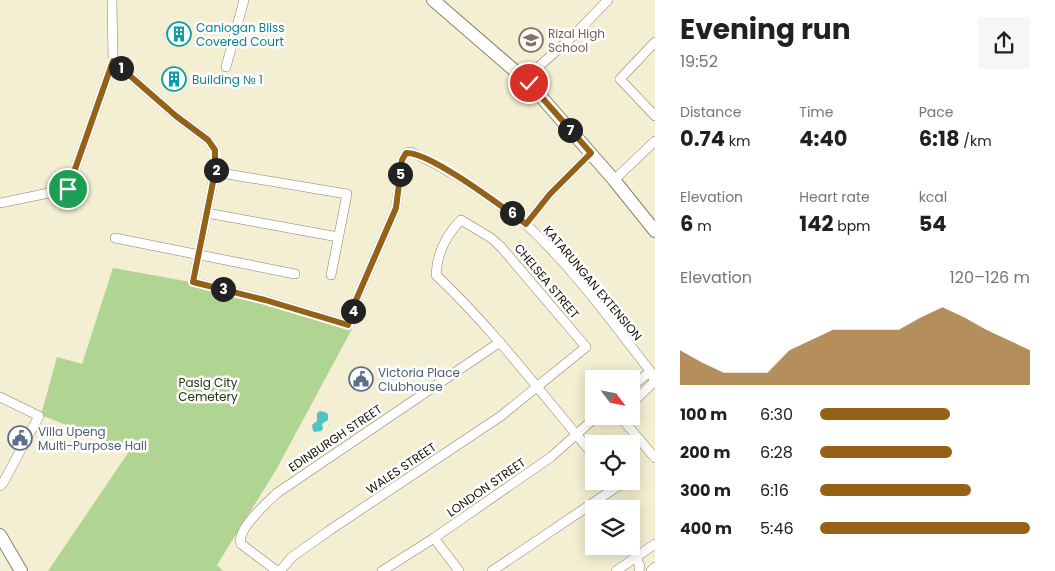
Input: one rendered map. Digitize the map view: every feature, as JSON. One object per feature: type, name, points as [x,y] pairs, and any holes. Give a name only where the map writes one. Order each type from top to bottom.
[{"type":"main road","points":[[433,0],[525,79],[591,153],[655,231]]},
{"type":"main road","points":[[0,535],[21,571]]},
{"type":"street","points":[[0,204],[68,189],[113,61],[112,0]]},
{"type":"street","points":[[226,67],[244,0]]},
{"type":"street","points":[[525,79],[608,0]]},
{"type":"street","points":[[654,115],[620,78],[655,42]]},
{"type":"street","points":[[113,61],[176,116],[208,140],[215,150],[215,172],[193,282],[265,300],[348,325],[396,208],[404,155],[410,152],[448,170],[526,224],[550,194],[591,153]]},
{"type":"street","points":[[614,180],[655,141]]},
{"type":"street","points":[[215,172],[347,194],[331,275]]},
{"type":"street","points":[[207,213],[338,237]]},
{"type":"street","name":"CHELSEA STREET","points":[[500,342],[470,308],[436,275],[437,260],[442,245],[450,231],[461,220],[491,238],[501,247],[586,347],[538,387]]},
{"type":"street","name":"KATARUNGAN EXTENSION","points":[[526,224],[594,299],[654,376],[653,383],[640,395]]},
{"type":"street","points":[[115,238],[295,274]]},
{"type":"street","points":[[500,342],[585,445]]},
{"type":"street","name":"EDINBURGH STREET","points":[[279,571],[240,544],[241,535],[254,515],[277,493],[500,342]]},
{"type":"street","points":[[640,380],[646,375]]},
{"type":"street","name":"WALES STREET","points":[[279,571],[292,557],[500,416],[538,387]]},
{"type":"street","points":[[0,397],[39,416],[3,484],[0,486]]},
{"type":"street","name":"LONDON STREET","points":[[382,571],[434,538],[551,457],[589,425]]},
{"type":"street","points":[[627,425],[655,458]]},
{"type":"street","points":[[492,571],[612,490]]},
{"type":"street","points":[[434,538],[459,571]]},
{"type":"street","points":[[616,571],[655,544]]},
{"type":"street","points":[[636,558],[640,566],[639,571]]},
{"type":"street","points":[[651,571],[655,567]]},
{"type":"green space","name":"Pasig City Cemetery","points":[[113,268],[191,282],[249,297],[352,329],[276,470],[217,565],[223,571],[48,571],[130,450],[41,415],[57,357],[82,364]]},
{"type":"water","points":[[320,411],[328,414],[328,420],[322,424],[323,429],[321,431],[315,432],[312,425],[317,421],[317,413]]},
{"type":"place","name":"Caniogan Bliss Covered Court","points":[[179,34]]},
{"type":"place","name":"Rizal High School","points":[[531,40]]},
{"type":"place","name":"Building № 1","points":[[174,79]]},
{"type":"place","name":"Victoria Place Clubhouse","points":[[361,379]]},
{"type":"place","name":"Villa Upeng Multi-Purpose Hall","points":[[20,438]]},
{"type":"route","points":[[68,189],[113,61],[176,116],[208,140],[215,150],[215,172],[193,282],[265,300],[348,325],[356,300],[396,208],[402,160],[406,153],[410,152],[448,170],[526,224],[550,194],[591,153],[529,83]]}]
